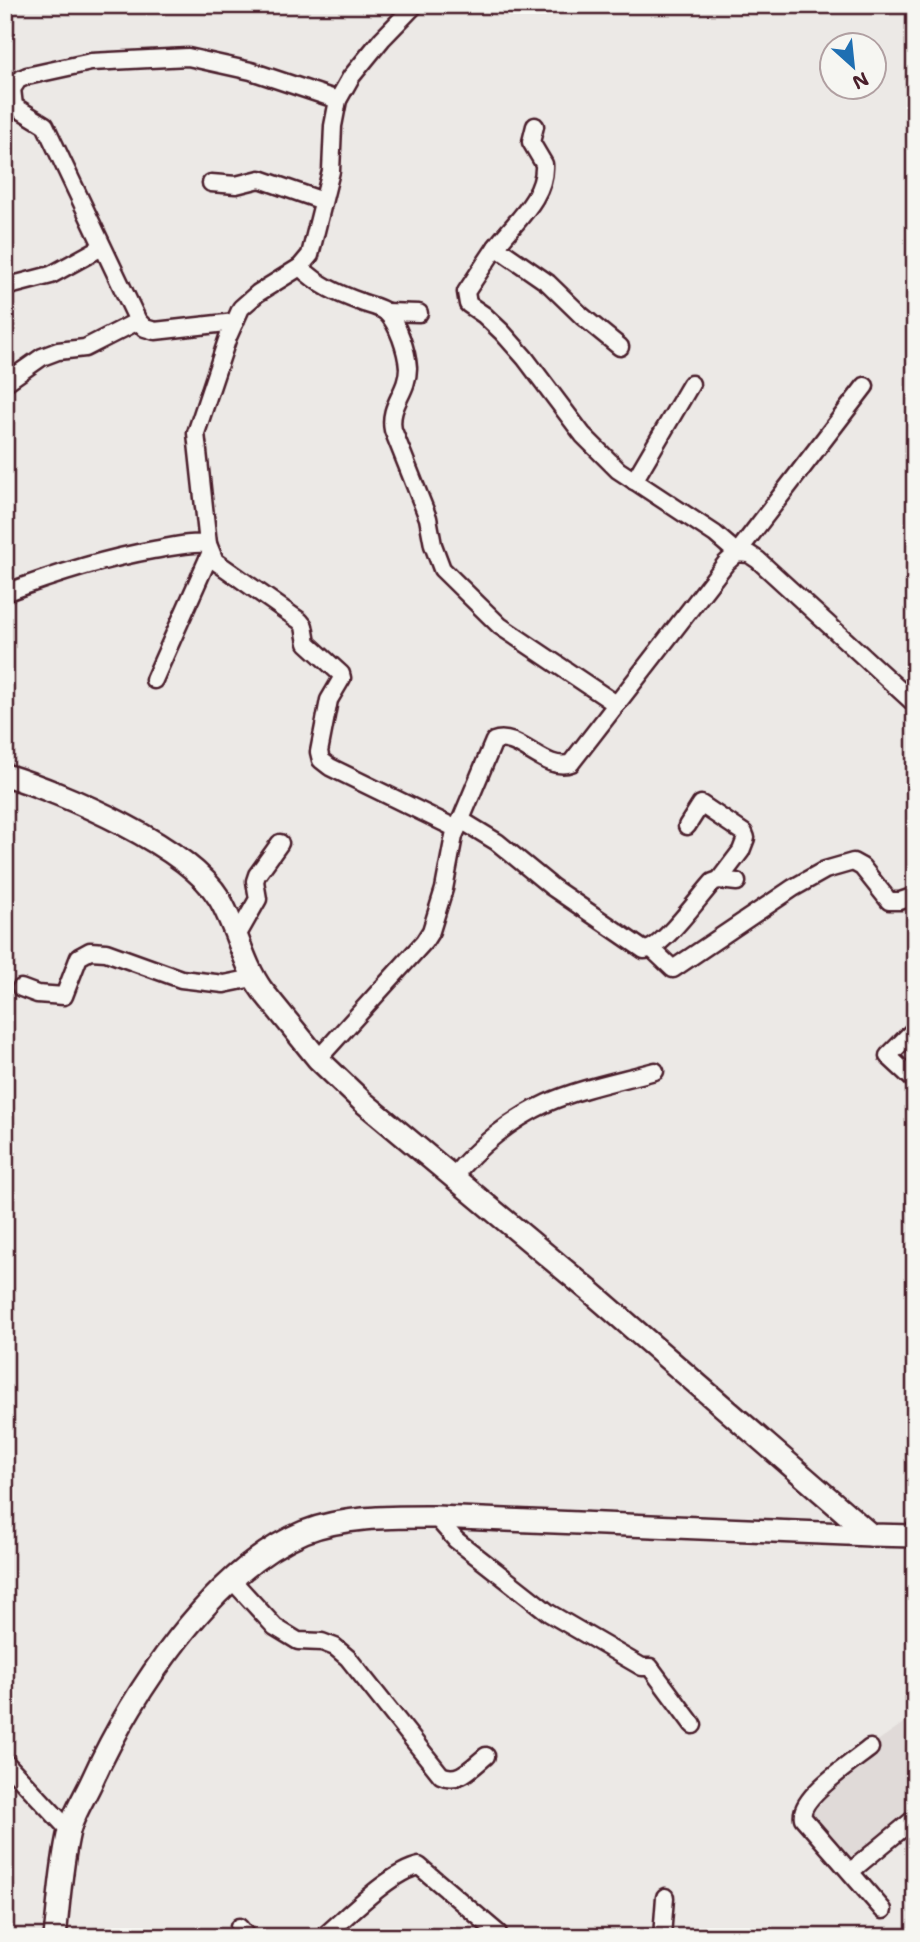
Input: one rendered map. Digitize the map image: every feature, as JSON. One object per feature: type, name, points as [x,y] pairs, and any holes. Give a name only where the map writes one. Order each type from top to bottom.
[{"type":"main road","points":[[5,775],[81,802],[162,847],[193,869],[219,898],[253,978],[318,1059],[362,1101],[871,1535]]},
{"type":"main road","points":[[55,1937],[69,1830],[104,1754],[131,1704],[186,1629],[232,1580],[253,1560],[305,1532],[365,1520],[436,1517],[915,1536]]},
{"type":"street","points":[[415,5],[382,39],[338,100],[333,126],[331,171],[310,255],[300,267],[258,293],[241,308],[235,322],[197,433],[209,549],[215,561],[300,621],[304,626],[307,643],[341,674],[342,678],[329,700],[318,752],[321,760],[330,766],[497,842],[552,887],[644,950],[652,949],[712,882],[737,882]]},
{"type":"street","points":[[235,322],[155,331],[145,328],[138,321],[45,125],[10,109],[12,89],[18,80],[27,76],[91,62],[188,57],[251,71],[338,100]]},
{"type":"street","points":[[535,127],[531,142],[544,163],[540,186],[532,202],[496,247],[466,292],[468,304],[502,332],[583,435],[618,470],[715,534],[737,553],[749,554],[758,560],[915,704]]},
{"type":"street","points":[[211,183],[236,185],[260,179],[323,201]]},
{"type":"street","points":[[5,287],[51,275],[102,247]]},
{"type":"street","points":[[496,247],[548,283],[582,316],[620,346]]},
{"type":"street","points":[[300,267],[316,283],[333,292],[386,312],[419,313]]},
{"type":"street","points":[[386,312],[402,340],[408,370],[406,384],[392,411],[393,430],[428,518],[442,569],[500,626],[616,704]]},
{"type":"street","points":[[5,383],[42,357],[58,351],[85,348],[138,321]]},
{"type":"street","points":[[634,481],[691,384]]},
{"type":"street","points":[[318,1059],[424,942],[444,889],[459,824],[494,741],[506,739],[557,765],[567,765],[578,755],[865,386]]},
{"type":"street","points":[[5,593],[39,580],[135,554],[181,545],[209,549]]},
{"type":"street","points":[[154,680],[209,549]]},
{"type":"street","points":[[687,825],[701,804],[744,833],[746,838],[741,851],[719,880]]},
{"type":"street","points":[[237,936],[258,899],[255,881],[257,875],[280,843]]},
{"type":"street","points":[[652,949],[673,969],[793,888],[825,870],[853,862],[862,867],[889,901],[901,901],[915,896]]},
{"type":"street","points":[[21,988],[37,995],[64,996],[79,957],[96,951],[106,952],[181,979],[223,984],[253,978]]},
{"type":"street","points":[[915,1029],[888,1056],[915,1081]]},
{"type":"street","points":[[454,1177],[463,1165],[494,1137],[546,1104],[580,1091],[655,1071]]},
{"type":"street","points":[[436,1517],[456,1540],[549,1614],[642,1667],[650,1667],[693,1726]]},
{"type":"street","points":[[232,1580],[275,1627],[299,1641],[322,1642],[335,1647],[348,1658],[441,1775],[450,1780],[457,1778],[486,1756]]},
{"type":"street","points":[[870,1748],[816,1792],[804,1805],[802,1812],[803,1818],[883,1910]]},
{"type":"street","points":[[5,1762],[69,1830]]},
{"type":"street","points":[[851,1871],[915,1818]]},
{"type":"street","points":[[323,1937],[385,1884],[408,1868],[419,1866],[498,1936]]},
{"type":"street","points":[[662,1937],[665,1897]]},
{"type":"shaded area","points":[[915,1715],[915,1817],[852,1865],[811,1814],[824,1778]]}]
